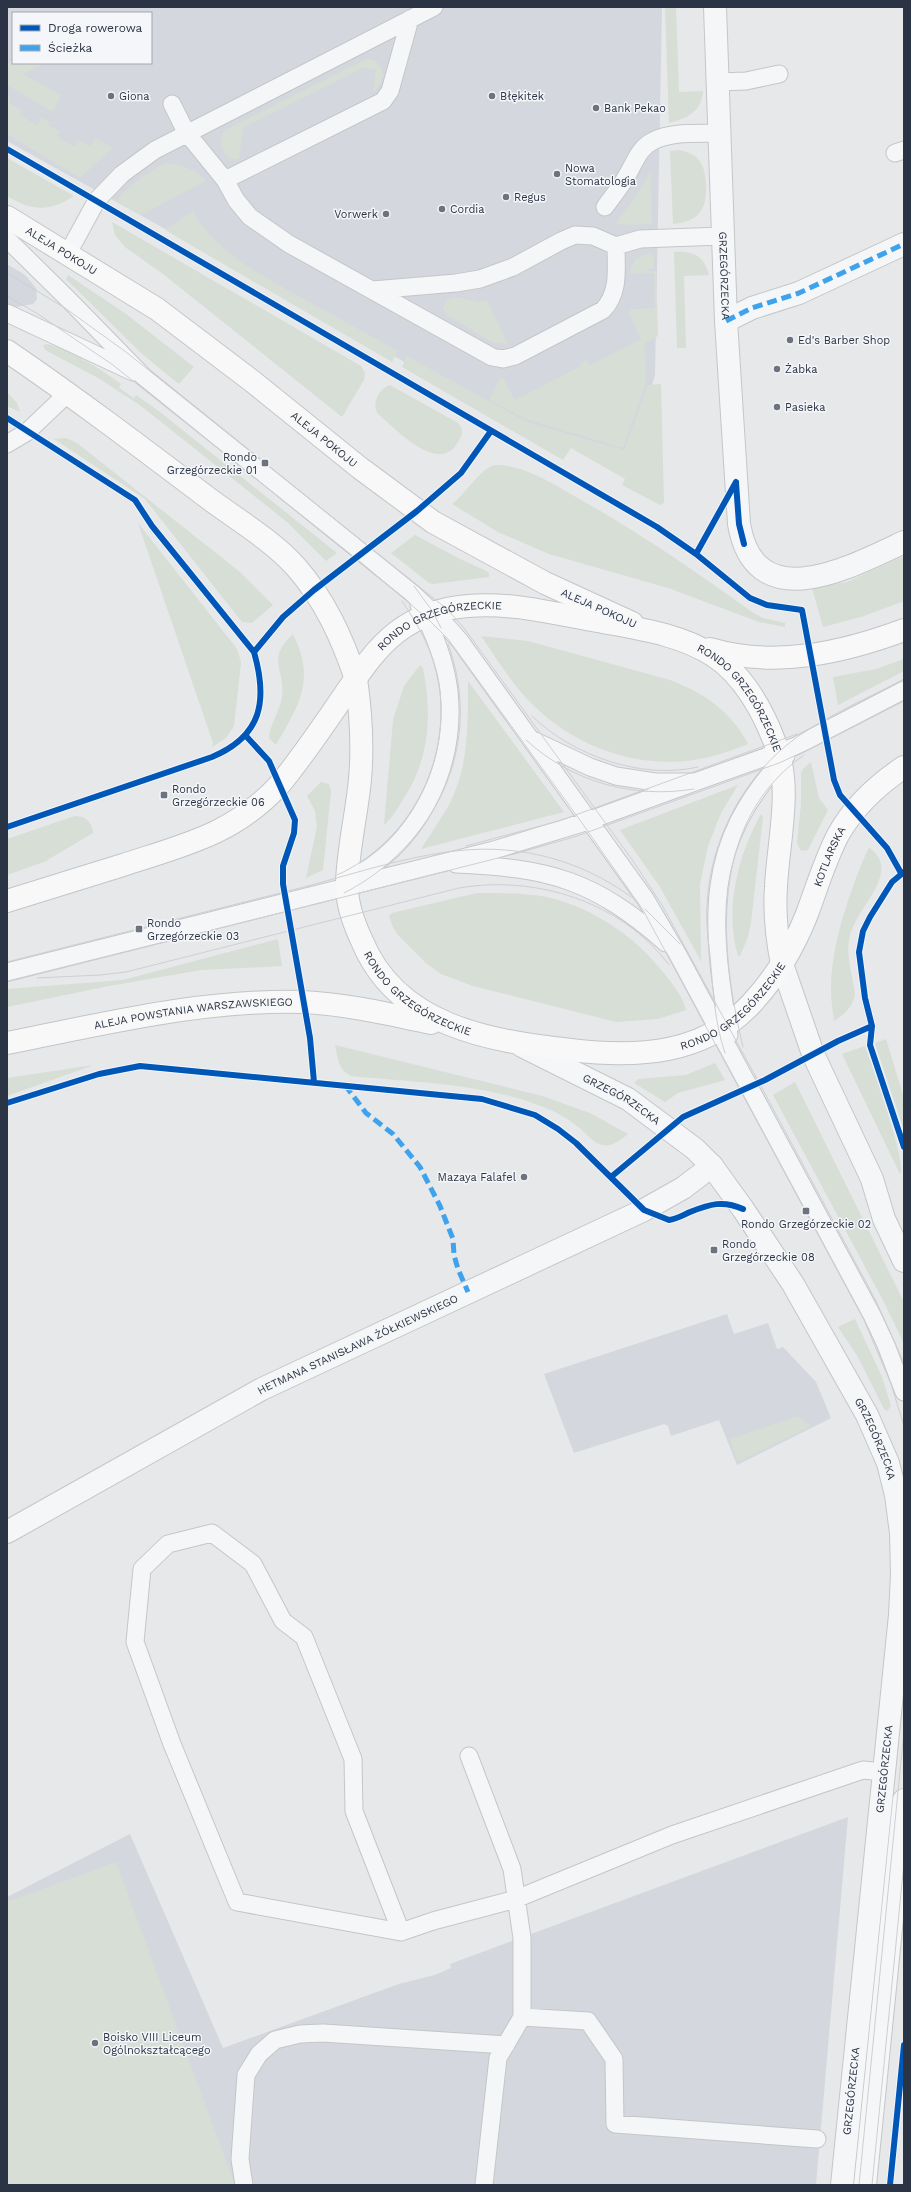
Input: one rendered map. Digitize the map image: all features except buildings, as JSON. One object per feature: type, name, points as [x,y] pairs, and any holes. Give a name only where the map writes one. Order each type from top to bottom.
[{"type":"main road","name":"ALEJA POKOJU","points":[[7,218],[68,253],[157,309],[199,340],[360,468],[433,522],[545,583],[616,617],[657,633]]},
{"type":"main road","points":[[7,351],[236,519],[295,566],[314,590],[330,616],[345,646],[356,679],[280,784],[264,802],[238,821],[208,836],[176,848],[7,901]]},
{"type":"main road","name":"RONDO GRZEGÓRZECKIE","points":[[494,605],[527,609],[657,633],[697,646],[724,664],[738,678],[785,754],[775,912],[777,941],[782,964],[752,1002],[723,1027],[702,1039],[676,1048],[637,1054],[589,1052],[543,1047],[506,1040],[452,1027],[423,1013],[402,997],[381,976],[368,955],[350,907],[347,884],[360,778],[362,739],[361,713],[356,679],[369,660],[393,635],[429,614],[468,606],[494,605]]},
{"type":"main road","points":[[697,646],[745,658],[784,657],[844,649],[904,630]]},
{"type":"main road","name":"KOTLARSKA","points":[[782,964],[806,916],[824,865],[839,834],[855,810],[868,795],[904,767]]},
{"type":"main road","name":"ALEJA POWSTANIA WARSZAWSKIEGO","points":[[7,1043],[170,1011],[251,1003],[304,1002],[366,1009],[452,1027]]},
{"type":"street","name":"GRZEGÓRZECKA","points":[[715,7],[726,321],[739,524],[744,544],[751,560],[762,571],[787,578],[817,576],[843,570],[904,542]]},
{"type":"street","points":[[726,321],[752,308],[799,293],[904,244]]},
{"type":"street","points":[[782,964],[813,1054],[872,1178],[884,1219],[904,1261]]},
{"type":"street","name":"GRZEGÓRZECKA","points":[[506,1040],[534,1051],[628,1099],[682,1138],[712,1166],[793,1284],[867,1415],[888,1463],[896,1495],[901,1533],[902,1574],[900,1615],[842,2185]]},
{"type":"street","name":"HETMANA STANISŁAWA ŻÓŁKIEWSKIEGO","points":[[7,1532],[262,1389],[644,1210],[683,1188],[712,1166]]},
{"type":"street","points":[[866,2185],[899,1907],[904,1800]]},
{"type":"lane","points":[[68,253],[96,200],[111,184],[143,157],[186,132],[434,7]]},
{"type":"lane","points":[[225,180],[383,100],[390,90],[410,19]]},
{"type":"lane","points":[[718,82],[746,80],[779,74]]},
{"type":"lane","points":[[172,104],[186,132],[225,180],[242,209],[260,224],[289,244],[487,355],[498,358],[508,358],[597,314],[607,305],[616,287],[616,246]]},
{"type":"lane","points":[[604,207],[627,176],[640,151],[653,141],[677,135],[720,134]]},
{"type":"lane","points":[[373,290],[456,283],[480,279],[513,267],[575,235],[593,236],[616,246],[640,239],[722,236]]},
{"type":"lane","points":[[7,239],[68,298],[144,378],[412,593],[429,614],[460,641],[646,900],[723,1027],[732,1053],[872,1315],[886,1345],[904,1392]]},
{"type":"lane","points":[[7,313],[144,378]]},
{"type":"lane","points":[[7,444],[27,432],[67,394]]},
{"type":"lane","points":[[347,884],[385,856],[412,827],[430,798],[444,762],[449,732],[449,690],[440,651],[429,614]]},
{"type":"lane","points":[[7,972],[300,899],[347,884],[494,850],[589,821],[695,782],[785,754],[904,690]]},
{"type":"lane","points":[[531,739],[590,767],[616,776],[655,782],[695,782]]},
{"type":"lane","points":[[723,1027],[716,910],[721,869],[733,833],[747,805],[785,754]]},
{"type":"lane","points":[[434,864],[505,867],[567,879],[618,904],[677,953]]},
{"type":"lane","points":[[401,1932],[354,1811],[353,1759],[304,1637],[283,1621],[253,1564],[212,1533],[168,1544],[142,1569],[135,1642],[172,1744],[237,1902],[401,1932],[433,1921],[516,1899],[672,1835],[862,1770],[883,1772]]},
{"type":"lane","points":[[469,1756],[512,1869],[522,1938],[522,2017],[498,2058],[484,2185]]},
{"type":"lane","points":[[522,2017],[588,2021],[614,2059],[615,2124],[817,2139]]},
{"type":"lane","points":[[244,2185],[240,2159],[246,2075],[259,2054],[275,2040],[300,2034],[323,2033],[506,2045]]},
{"type":"shaded area","points":[[7,7],[662,7],[655,375],[629,459],[525,429],[7,141]]},
{"type":"shaded area","points":[[665,7],[676,7],[679,92],[703,91],[700,104],[692,113],[682,119],[669,123]]},
{"type":"shaded area","points":[[371,59],[380,65],[383,74],[380,83],[373,92],[376,70],[363,68],[244,127],[239,159],[230,159],[224,152],[221,140],[227,129],[364,60]]},
{"type":"shaded area","points":[[12,60],[12,64],[43,64],[23,74],[61,95],[53,112],[7,85],[7,62]]},
{"type":"shaded area","points":[[7,95],[11,97],[9,103],[22,110],[19,115],[37,125],[41,118],[50,122],[48,125],[60,131],[57,137],[75,147],[78,140],[90,146],[95,138],[113,148],[80,178],[7,134]]},
{"type":"shaded area","points":[[679,150],[692,154],[703,166],[706,193],[705,201],[700,213],[682,223],[673,224],[670,151]]},
{"type":"shaded area","points":[[7,158],[74,196],[56,205],[40,208],[24,205],[7,196]]},
{"type":"shaded area","points":[[164,164],[177,164],[195,171],[206,181],[141,215],[117,201],[120,196],[131,186],[151,171]]},
{"type":"shaded area","points":[[651,171],[652,224],[623,225],[616,223],[634,199]]},
{"type":"shaded area","points":[[193,211],[216,241],[230,254],[247,266],[398,351],[392,362],[165,230]]},
{"type":"shaded area","points":[[112,222],[361,366],[365,373],[364,380],[342,417],[163,274],[125,247],[115,235]]},
{"type":"shaded area","points":[[674,252],[687,252],[697,256],[704,263],[709,275],[684,276],[686,348],[677,348]]},
{"type":"shaded area","points":[[648,253],[654,254],[654,269],[643,271],[656,271],[658,336],[645,343],[646,384],[623,448],[528,420],[489,400],[500,378],[503,378],[515,400],[581,366],[580,364],[587,360],[590,365],[641,339],[629,314],[631,309],[655,308],[654,273],[629,274],[635,260]]},
{"type":"shaded area","points":[[7,264],[25,275],[36,288],[37,299],[33,304],[16,307],[7,304]]},
{"type":"shaded area","points":[[68,275],[126,314],[194,367],[179,384],[142,354],[66,280]]},
{"type":"shaded area","points":[[456,297],[479,302],[487,300],[508,344],[494,343],[448,316],[443,308],[447,300]]},
{"type":"shaded area","points":[[46,344],[64,350],[95,366],[121,384],[119,388],[134,398],[136,395],[160,412],[337,553],[326,561],[287,522],[141,406],[100,379],[45,350],[43,345]]},
{"type":"shaded area","points":[[407,356],[527,422],[624,450],[648,385],[661,384],[664,503],[660,505],[622,485],[625,479],[571,448],[563,460],[402,367]]},
{"type":"shaded area","points":[[390,385],[458,423],[462,430],[462,434],[458,442],[450,451],[440,454],[429,452],[406,438],[378,414],[375,406],[377,397],[382,389]]},
{"type":"shaded area","points":[[7,392],[17,403],[20,412],[7,406]]},
{"type":"shaded area","points":[[66,438],[77,443],[240,572],[273,605],[252,623],[242,622],[145,499],[54,439]]},
{"type":"shaded area","points":[[494,465],[526,471],[557,486],[643,538],[752,612],[763,618],[785,623],[785,627],[759,622],[668,588],[549,554],[498,532],[452,504],[482,472]]},
{"type":"shaded area","points":[[138,523],[238,651],[241,663],[234,726],[226,738],[212,747],[213,743]]},
{"type":"shaded area","points":[[415,535],[486,571],[489,573],[489,577],[433,584],[429,583],[391,553]]},
{"type":"shaded area","points":[[904,556],[904,601],[861,617],[823,627],[812,588],[847,582]]},
{"type":"shaded area","points":[[293,634],[300,650],[304,679],[298,704],[276,745],[269,738],[282,697],[278,658],[285,643]]},
{"type":"shaded area","points":[[481,636],[528,641],[670,680],[694,691],[715,704],[733,722],[748,744],[717,755],[692,760],[667,762],[643,760],[619,755],[596,747],[574,736],[553,722],[534,706],[512,681]]},
{"type":"shaded area","points":[[904,659],[904,671],[838,705],[833,677],[876,669]]},
{"type":"shaded area","points":[[420,665],[423,668],[426,685],[428,719],[424,751],[413,783],[395,813],[384,825],[393,720],[404,686]]},
{"type":"shaded area","points":[[468,681],[564,812],[421,849],[449,805],[456,790],[460,776],[466,744]]},
{"type":"shaded area","points":[[811,762],[819,798],[828,810],[808,850],[801,851],[797,843],[801,804],[801,773],[803,769]]},
{"type":"shaded area","points":[[321,782],[329,784],[331,791],[323,870],[306,878],[317,827],[315,811],[307,796]]},
{"type":"shaded area","points":[[738,785],[721,813],[708,846],[700,884],[701,961],[660,887],[620,830]]},
{"type":"shaded area","points":[[761,814],[763,817],[751,922],[748,937],[740,956],[738,956],[732,920],[736,883],[746,847]]},
{"type":"shaded area","points":[[75,816],[88,820],[93,833],[44,862],[7,875],[7,839]]},
{"type":"shaded area","points":[[869,847],[879,859],[881,864],[881,873],[873,892],[851,931],[849,940],[848,953],[855,995],[854,999],[848,1010],[834,1021],[831,991],[834,956],[843,918],[855,880]]},
{"type":"shaded area","points":[[477,893],[541,896],[558,900],[592,913],[623,933],[650,957],[676,989],[686,1010],[658,1019],[616,1022],[473,986],[441,974],[427,964],[397,934],[389,916],[392,913]]},
{"type":"shaded area","points":[[278,939],[282,966],[201,970],[109,986],[7,1007],[7,989],[123,980]]},
{"type":"shaded area","points":[[886,1039],[904,1098],[904,1130],[875,1043]]},
{"type":"shaded area","points":[[335,1045],[542,1096],[590,1113],[628,1134],[616,1143],[606,1146],[601,1145],[591,1139],[567,1118],[531,1102],[506,1095],[455,1086],[351,1076],[341,1067]]},
{"type":"shaded area","points":[[865,1046],[899,1152],[901,1166],[900,1174],[842,1054]]},
{"type":"shaded area","points":[[715,1063],[725,1080],[678,1093],[665,1102],[634,1083],[638,1079],[686,1075]]},
{"type":"shaded area","points":[[94,1065],[7,1096],[7,1078]]},
{"type":"shaded area","points":[[795,1082],[904,1302],[904,1344],[886,1306],[773,1095]]},
{"type":"shaded area","points":[[727,1314],[734,1334],[768,1323],[777,1349],[783,1347],[816,1382],[831,1418],[737,1465],[719,1420],[671,1436],[668,1426],[664,1424],[574,1453],[544,1374]]},
{"type":"shaded area","points":[[855,1319],[882,1377],[891,1406],[887,1411],[884,1409],[858,1357],[838,1327]]},
{"type":"shaded area","points":[[798,1416],[811,1426],[738,1462],[729,1439]]},
{"type":"shaded area","points":[[848,1817],[816,2185],[7,2185],[7,1897],[130,1834],[223,2048],[399,1984],[435,1975],[451,1968],[450,1964]]},
{"type":"shaded area","name":"Boisko VIII Liceum Ogólnokształcącego","points":[[116,1862],[235,2185],[7,2185],[7,1902]]},
{"type":"tram line","points":[[7,273],[65,308],[126,352],[447,609],[464,628],[633,861],[662,905],[757,1079]]},
{"type":"tram line","points":[[7,296],[38,314],[113,365],[363,564],[429,620],[448,639],[582,823],[643,910],[864,1320],[891,1384],[904,1426]]},
{"type":"tram line","points":[[414,586],[433,612],[441,628]]},
{"type":"tram line","points":[[337,875],[363,861],[385,842],[405,821],[420,796],[431,770],[438,742],[441,713],[437,672],[430,650],[402,601]]},
{"type":"tram line","points":[[344,893],[376,873],[404,848],[427,820],[444,788],[456,754],[460,718],[458,681],[448,644]]},
{"type":"tram line","points":[[725,1053],[718,1029],[714,1004],[707,930],[707,906],[715,856],[723,833],[734,810],[762,769],[780,751],[800,735],[838,712],[904,679]]},
{"type":"tram line","points":[[7,982],[522,852],[577,836],[779,763],[816,746],[904,701]]},
{"type":"tram line","points":[[532,716],[567,743],[609,761],[632,767],[654,770],[676,770],[698,767]]},
{"type":"tram line","points":[[466,846],[559,821],[797,734]]},
{"type":"tram line","points":[[526,740],[544,755],[563,767],[583,777],[604,784],[626,789],[648,791],[694,789]]},
{"type":"tram line","points":[[743,1047],[729,969],[726,928],[728,889],[736,850],[751,815],[773,783],[804,755]]},
{"type":"tram line","points":[[7,962],[304,887],[403,860],[455,851],[480,849],[505,850],[555,859],[587,871],[617,887],[631,897]]},
{"type":"tram line","points":[[37,978],[100,975],[126,972],[459,888],[488,885],[517,886],[546,890],[574,898],[602,909],[627,924],[649,943],[669,965]]},
{"type":"tram line","points":[[645,909],[680,944]]},
{"type":"tram line","points":[[755,1075],[875,1299],[904,1363]]},
{"type":"tram line","points":[[859,2185],[904,1731]]},
{"type":"tram line","points":[[872,2185],[904,1863]]},
{"type":"marked path","points":[[726,321],[752,308],[799,293],[904,244]]},
{"type":"marked path","points":[[345,1085],[366,1113],[393,1134],[420,1167],[440,1206],[453,1239],[454,1255],[458,1269],[468,1292]]},
{"type":"cycle path","points":[[7,149],[657,527],[696,554],[750,598],[767,605],[802,610],[834,780],[840,795],[887,848],[901,873]]},
{"type":"cycle path","points":[[7,418],[135,500],[152,526],[254,652]]},
{"type":"cycle path","points":[[7,827],[212,757],[242,739],[251,727],[257,715],[260,701],[260,686],[254,652],[283,617],[314,590],[417,511],[461,473],[491,431]]},
{"type":"cycle path","points":[[696,554],[736,482]]},
{"type":"cycle path","points":[[736,483],[739,524],[744,544]]},
{"type":"cycle path","points":[[246,736],[269,761],[295,820],[294,833],[283,866],[283,884],[310,1038],[314,1082]]},
{"type":"cycle path","points":[[904,872],[892,882],[870,917],[863,931],[859,952],[865,998],[872,1026],[870,1045],[904,1147]]},
{"type":"cycle path","points":[[611,1177],[683,1117],[765,1080],[838,1041],[872,1026]]},
{"type":"cycle path","points":[[7,1103],[99,1074],[140,1066],[482,1099],[535,1115],[558,1129],[576,1143],[644,1210],[669,1220],[716,1204],[736,1206],[743,1209]]},
{"type":"cycle path","points":[[890,2185],[904,2045]]},
{"type":"place","name":"Giona","points":[[111,96]]},
{"type":"place","name":"Błękitek","points":[[492,96]]},
{"type":"place","name":"Bank Pekao","points":[[596,108]]},
{"type":"place","name":"Nowa Stomatologia","points":[[557,174]]},
{"type":"place","name":"Regus","points":[[506,197]]},
{"type":"place","name":"Cordia","points":[[442,209]]},
{"type":"place","name":"Vorwerk","points":[[386,214]]},
{"type":"place","name":"Ed's Barber Shop","points":[[790,340]]},
{"type":"place","name":"Żabka","points":[[777,369]]},
{"type":"place","name":"Pasieka","points":[[777,407]]},
{"type":"place","name":"Rondo Grzegórzeckie 01","points":[[265,463]]},
{"type":"place","name":"Rondo Grzegórzeckie 06","points":[[164,795]]},
{"type":"place","name":"Rondo Grzegórzeckie 03","points":[[139,929]]},
{"type":"place","name":"Mazaya Falafel","points":[[524,1177]]},
{"type":"place","name":"Rondo Grzegórzeckie 02","points":[[806,1211]]},
{"type":"place","name":"Rondo Grzegórzeckie 08","points":[[714,1250]]},
{"type":"place","name":"Boisko VIII Liceum Ogólnokształcącego","points":[[95,2043]]}]
